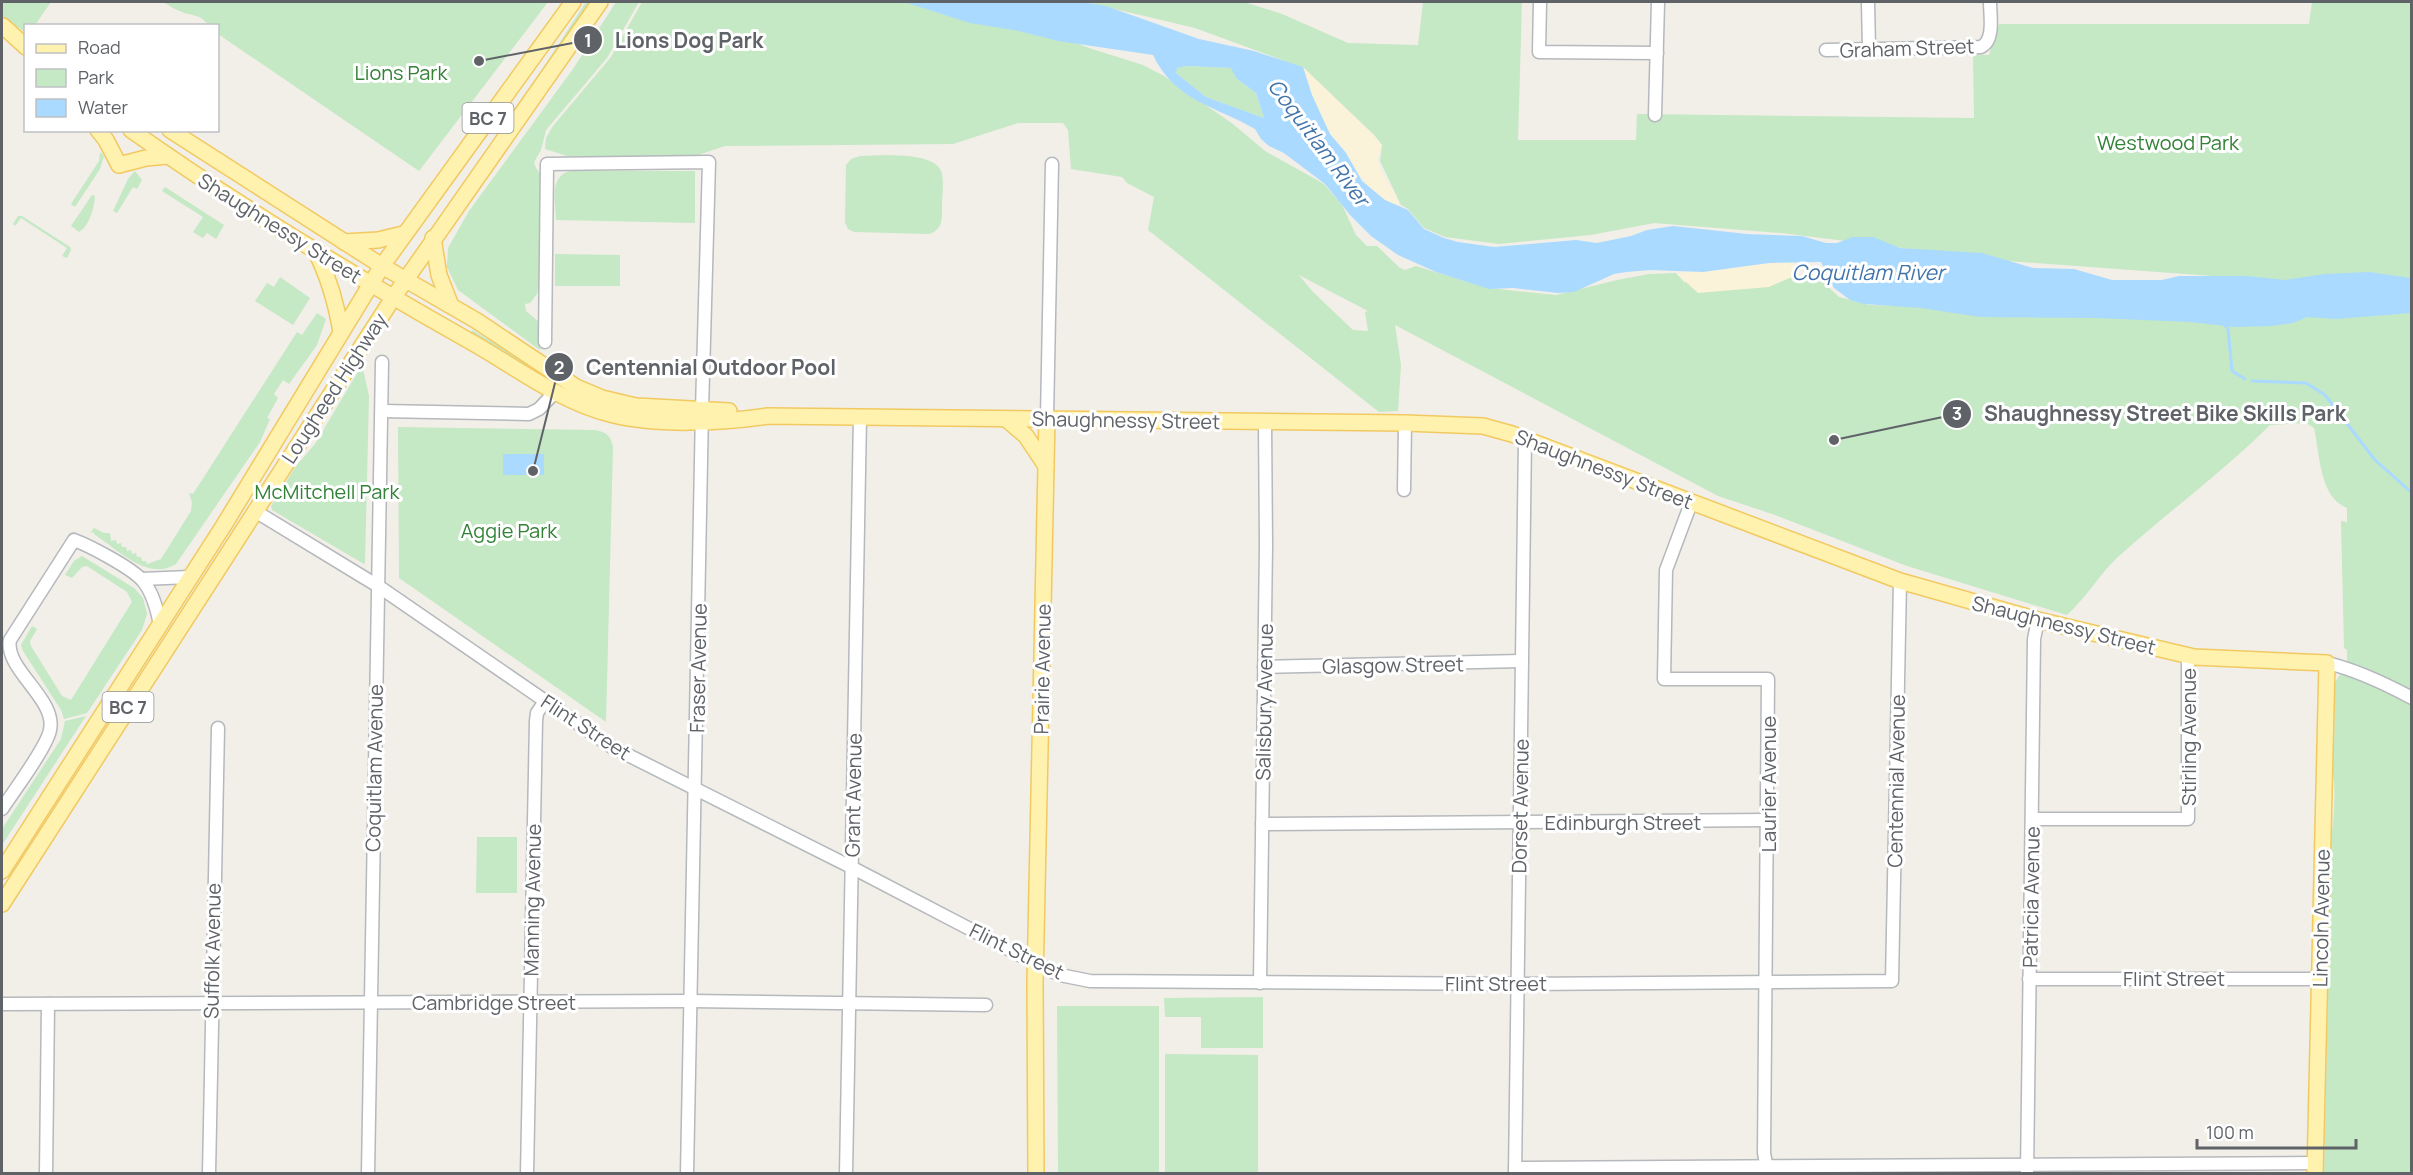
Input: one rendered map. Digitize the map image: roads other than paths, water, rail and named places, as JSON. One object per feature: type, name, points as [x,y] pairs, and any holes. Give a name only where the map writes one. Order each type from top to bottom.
[{"type":"main road","name":"Lougheed Highway","points":[[2,871],[224,525],[370,284],[573,2]]},
{"type":"main road","name":"Lougheed Highway","points":[[2,904],[393,298],[600,2]]},
{"type":"main road","points":[[2,25],[24,37]]},
{"type":"main road","points":[[2,25],[24,44]]},
{"type":"main road","points":[[100,132],[119,165],[146,158],[168,156]]},
{"type":"main road","name":"Shaughnessy Street","points":[[136,132],[216,189],[393,298],[556,391],[588,407],[614,415],[643,420],[702,416],[768,416],[1405,423],[1483,426],[1525,439],[1900,581],[2038,621],[2188,656],[2327,663]]},
{"type":"main road","name":"Shaughnessy Street","points":[[173,132],[382,266],[451,306],[558,376],[589,393],[636,406],[702,416]]},
{"type":"main road","points":[[344,242],[378,240],[404,234]]},
{"type":"main road","points":[[433,238],[439,275],[451,306]]},
{"type":"main road","points":[[315,250],[328,276],[336,302],[340,332]]},
{"type":"main road","name":"Prairie Avenue","points":[[1036,1173],[1035,963],[1047,418]]},
{"type":"main road","points":[[1006,419],[1026,436],[1047,467]]},
{"type":"main road","name":"Lincoln Avenue","points":[[2315,1168],[2327,663]]},
{"type":"street","points":[[1540,2],[1539,52],[1657,53]]},
{"type":"street","points":[[1655,115],[1658,2]]},
{"type":"street","points":[[1868,2],[1869,50]]},
{"type":"street","name":"Graham Street","points":[[1826,50],[1981,47],[1987,44],[1990,32],[1990,2]]},
{"type":"street","name":"Fraser Avenue","points":[[545,342],[547,164],[709,162],[687,1173]]},
{"type":"street","name":"Prairie Avenue","points":[[1047,418],[1052,164]]},
{"type":"street","name":"Coquitlam Avenue","points":[[368,1173],[382,362]]},
{"type":"street","points":[[382,411],[529,414],[539,409],[556,391]]},
{"type":"street","name":"Grant Avenue","points":[[846,1173],[860,417]]},
{"type":"street","name":"Salisbury Avenue","points":[[1260,983],[1265,422]]},
{"type":"street","points":[[1404,490],[1405,423]]},
{"type":"street","name":"Dorset Avenue","points":[[1515,1171],[1525,439]]},
{"type":"street","name":"Laurier Avenue","points":[[1691,503],[1666,570],[1664,679],[1768,679],[1764,1153],[1767,1169]]},
{"type":"street","name":"Flint Street","points":[[255,511],[378,586],[612,747],[1060,975],[1090,981],[1260,983],[1518,984],[1892,981]]},
{"type":"street","points":[[2,809],[42,747],[51,727],[48,711],[11,652],[10,640],[74,540],[88,545],[142,579],[153,598],[160,625]]},
{"type":"street","points":[[142,579],[189,577]]},
{"type":"street","name":"Centennial Avenue","points":[[1892,981],[1900,581]]},
{"type":"street","name":"Patricia Avenue","points":[[2027,1168],[2034,639],[2038,621]]},
{"type":"street","name":"Stirling Avenue","points":[[2032,819],[2187,819],[2188,656]]},
{"type":"street","name":"Glasgow Street","points":[[1264,667],[1521,661]]},
{"type":"street","name":"Shaughnessy Street","points":[[2327,663],[2385,683],[2412,698]]},
{"type":"street","name":"Manning Avenue","points":[[527,1173],[536,721],[545,701]]},
{"type":"street","name":"Suffolk Avenue","points":[[209,1173],[218,728]]},
{"type":"street","name":"Edinburgh Street","points":[[1262,824],[1767,820]]},
{"type":"street","name":"Flint Street","points":[[2029,979],[2320,978]]},
{"type":"street","name":"Cambridge Street","points":[[2,1004],[691,1001],[986,1005]]},
{"type":"street","points":[[46,1173],[48,1004]]},
{"type":"street","points":[[1515,1171],[2315,1168]]},
{"type":"water","name":"Coquitlam River","points":[[904,2],[1082,2],[1106,6],[1199,39],[1254,51],[1303,67],[1312,95],[1330,134],[1346,153],[1362,181],[1385,200],[1408,210],[1424,229],[1458,242],[1494,247],[1576,240],[1597,243],[1673,226],[1747,234],[1802,236],[1826,243],[1837,243],[1853,237],[1873,237],[1900,248],[1982,253],[2033,268],[2074,269],[2112,280],[2162,280],[2179,276],[2246,276],[2285,280],[2325,274],[2369,272],[2411,278],[2411,313],[2336,319],[2307,317],[2293,323],[2235,327],[2190,322],[2096,318],[1980,317],[1921,308],[1864,304],[1850,300],[1834,288],[1821,262],[1769,263],[1703,272],[1651,270],[1626,272],[1614,274],[1574,292],[1558,293],[1513,288],[1489,289],[1436,272],[1398,255],[1371,236],[1350,215],[1325,184],[1284,153],[1269,146],[1255,129],[1184,93],[1162,70],[1153,55],[1058,41],[1019,31],[970,23]],"holes":[[[1187,66],[1231,68],[1236,78],[1256,93],[1264,118],[1206,97],[1176,73],[1177,68]]]},
{"type":"water","points":[[503,454],[544,454],[544,475],[503,475]]},
{"type":"waterway","points":[[2224,324],[2228,329],[2232,371],[2245,379]]},
{"type":"waterway","points":[[2252,381],[2306,383],[2325,395],[2375,460],[2412,493]]},
{"type":"place","name":"Lions Dog Park","points":[[479,61]]},
{"type":"place","name":"Shaughnessy Street Bike Skills Park","points":[[1834,440]]},
{"type":"place","name":"Centennial Outdoor Pool","points":[[533,471]]},
{"type":"park label","name":"Lions Park","points":[[401,72]]},
{"type":"park label","name":"Westwood Park","points":[[2168,142]]},
{"type":"park label","name":"McMitchell Park","points":[[327,491]]},
{"type":"park label","name":"Aggie Park","points":[[509,530]]}]
